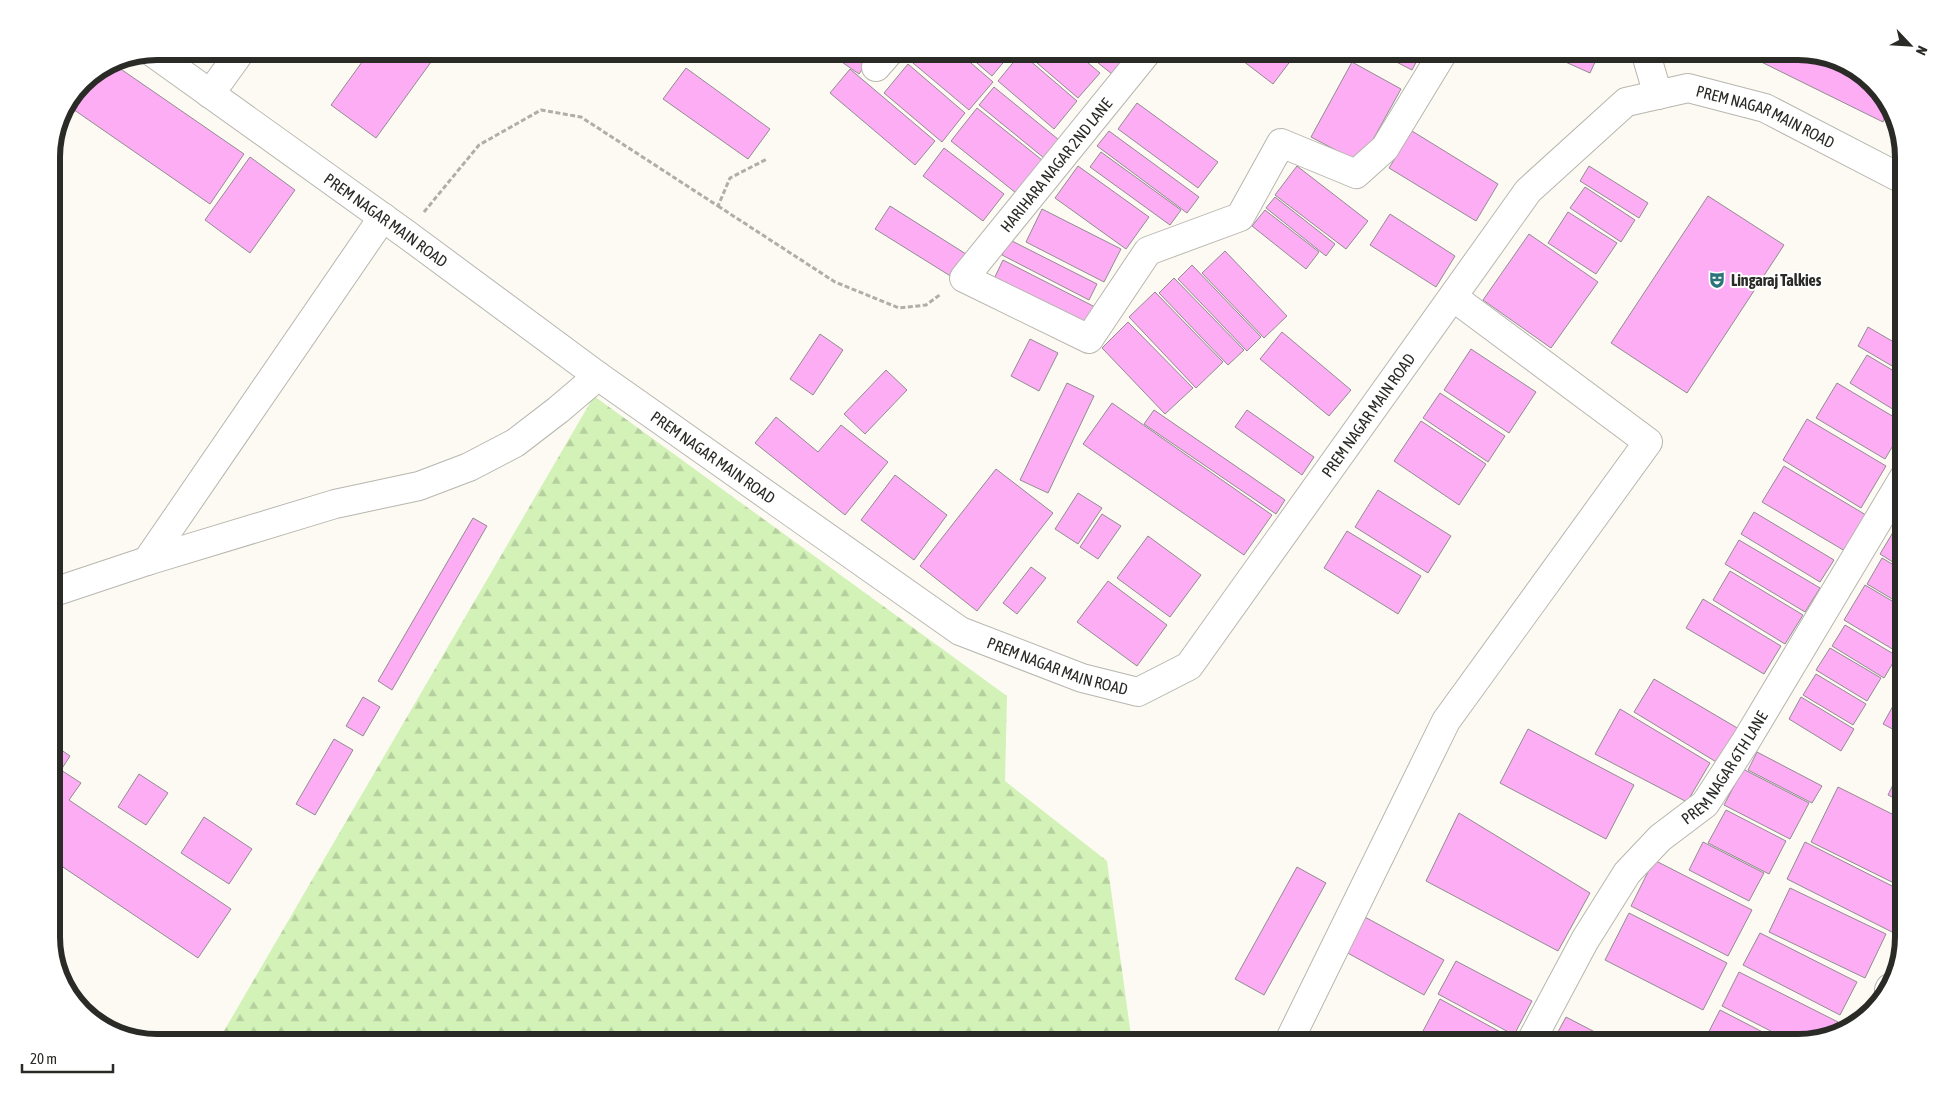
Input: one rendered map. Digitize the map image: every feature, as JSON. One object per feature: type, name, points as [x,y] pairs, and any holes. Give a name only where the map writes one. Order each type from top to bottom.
[{"type":"street","name":"PREM NAGAR MAIN ROAD","points":[[163,60],[406,234],[598,376],[960,630],[1082,678],[1138,692],[1189,666],[1528,191],[1626,102],[1688,88],[1765,108],[1895,175]]},
{"type":"street","points":[[210,94],[235,60]]},
{"type":"street","name":"HARIHARA NAGAR 2ND LANE","points":[[964,278],[1141,60]]},
{"type":"street","points":[[964,278],[1089,340],[1148,251],[1240,217],[1281,143],[1356,174],[1385,148],[1439,60]]},
{"type":"street","points":[[1648,60],[1658,95]]},
{"type":"street","points":[[147,561],[382,217]]},
{"type":"street","points":[[1292,1034],[1446,721],[1648,442],[1453,297]]},
{"type":"street","points":[[60,590],[147,561],[335,504],[419,486],[469,467],[515,444],[598,376]]},
{"type":"street","name":"PREM NAGAR 6TH LANE","points":[[1535,1034],[1585,940],[1627,873],[1660,838],[1705,804],[1746,742],[1895,493]]},
{"type":"path","points":[[406,234],[479,145],[541,110],[581,117],[835,282],[899,308],[926,305],[964,278]]},
{"type":"path","points":[[718,206],[730,178],[767,159]]},
{"type":"green space","points":[[594,396],[1007,696],[1005,781],[1107,861],[1131,1034],[222,1034]]},
{"type":"building","points":[[364,60],[432,60],[376,138],[331,105]]},
{"type":"building","points":[[839,60],[869,60],[859,74]]},
{"type":"building","points":[[909,60],[967,60],[993,82],[969,110]]},
{"type":"building","points":[[973,60],[1005,60],[992,76]]},
{"type":"building","points":[[1015,60],[1029,60],[1077,101],[1054,129],[998,81]]},
{"type":"building","points":[[1034,60],[1085,60],[1100,73],[1078,98]]},
{"type":"building","points":[[1094,60],[1122,60],[1112,74]]},
{"type":"building","points":[[1242,60],[1291,60],[1273,84]]},
{"type":"building","points":[[1393,60],[1417,60],[1412,70]]},
{"type":"building","points":[[1561,60],[1596,60],[1590,73]]},
{"type":"building","points":[[1757,60],[1810,61],[1841,70],[1852,76],[1871,93],[1886,116],[1883,122]]},
{"type":"building","points":[[1352,62],[1401,89],[1360,163],[1311,137]]},
{"type":"building","points":[[908,64],[965,113],[942,142],[884,93]]},
{"type":"building","points":[[119,68],[244,154],[210,204],[73,109],[84,93],[103,76]]},
{"type":"building","points":[[686,68],[770,129],[748,159],[663,99]]},
{"type":"building","points":[[850,69],[935,141],[915,165],[830,93]]},
{"type":"building","points":[[994,87],[1059,140],[1044,158],[979,105]]},
{"type":"building","points":[[1137,103],[1218,162],[1198,188],[1118,129]]},
{"type":"building","points":[[977,108],[1042,160],[1016,193],[951,141]]},
{"type":"building","points":[[1109,131],[1199,197],[1187,213],[1097,146]]},
{"type":"building","points":[[1412,131],[1498,184],[1476,221],[1389,168]]},
{"type":"building","points":[[944,148],[1004,194],[983,221],[923,176]]},
{"type":"building","points":[[1101,152],[1181,210],[1170,225],[1090,167]]},
{"type":"building","points":[[250,157],[295,190],[250,253],[205,220]]},
{"type":"building","points":[[1078,166],[1149,217],[1126,249],[1055,198]]},
{"type":"building","points":[[1297,166],[1368,221],[1346,249],[1275,195]]},
{"type":"building","points":[[1589,166],[1648,203],[1639,218],[1580,181]]},
{"type":"building","points":[[1585,187],[1635,220],[1621,242],[1570,208]]},
{"type":"building","points":[[1708,196],[1784,245],[1687,393],[1611,343]]},
{"type":"building","points":[[1275,197],[1335,244],[1326,256],[1266,208]]},
{"type":"building","points":[[890,206],[966,254],[952,277],[875,229]]},
{"type":"building","points":[[1042,209],[1121,249],[1104,282],[1026,242]]},
{"type":"building","points":[[1265,210],[1319,252],[1306,269],[1252,226]]},
{"type":"building","points":[[1568,212],[1617,243],[1596,274],[1548,243]]},
{"type":"building","points":[[1390,214],[1455,256],[1436,287],[1370,245]]},
{"type":"building","points":[[1529,234],[1598,282],[1551,348],[1483,300]]},
{"type":"building","points":[[1010,240],[1097,284],[1089,300],[1002,255]]},
{"type":"building","points":[[1225,251],[1287,316],[1264,338],[1202,273]]},
{"type":"building","points":[[1003,260],[1095,307],[1085,328],[993,281]]},
{"type":"building","points":[[1192,265],[1261,337],[1247,351],[1178,279]]},
{"type":"building","points":[[1174,278],[1244,350],[1228,365],[1159,293]]},
{"type":"building","points":[[1155,292],[1223,362],[1196,388],[1129,317]]},
{"type":"building","points":[[1128,322],[1193,388],[1165,414],[1102,348]]},
{"type":"building","points":[[1868,327],[1895,343],[1895,368],[1858,346]]},
{"type":"building","points":[[1282,332],[1351,390],[1329,416],[1260,359]]},
{"type":"building","points":[[820,334],[843,350],[813,395],[790,379]]},
{"type":"building","points":[[1030,339],[1058,353],[1039,391],[1011,376]]},
{"type":"building","points":[[1471,349],[1536,392],[1509,433],[1444,390]]},
{"type":"building","points":[[1867,355],[1895,372],[1895,410],[1850,383]]},
{"type":"building","points":[[886,370],[907,390],[865,434],[844,414]]},
{"type":"building","points":[[1067,383],[1094,396],[1048,493],[1020,480]]},
{"type":"building","points":[[1837,383],[1895,418],[1895,442],[1885,459],[1816,418]]},
{"type":"building","points":[[1440,393],[1505,436],[1488,462],[1423,418]]},
{"type":"building","points":[[1112,403],[1272,515],[1244,555],[1083,444]]},
{"type":"building","points":[[1154,410],[1285,500],[1276,514],[1144,424]]},
{"type":"building","points":[[1247,410],[1314,457],[1302,475],[1235,427]]},
{"type":"building","points":[[776,417],[818,452],[841,425],[888,462],[845,515],[755,443]]},
{"type":"building","points":[[1807,419],[1886,466],[1861,508],[1783,460]]},
{"type":"building","points":[[1421,421],[1486,464],[1459,505],[1394,461]]},
{"type":"building","points":[[1784,466],[1866,515],[1845,551],[1762,502]]},
{"type":"building","points":[[996,469],[1053,513],[977,611],[920,566]]},
{"type":"building","points":[[895,475],[947,515],[914,560],[861,520]]},
{"type":"building","points":[[1378,490],[1451,536],[1428,573],[1355,527]]},
{"type":"building","points":[[1078,493],[1102,508],[1078,544],[1055,529]]},
{"type":"building","points":[[1754,512],[1834,560],[1820,582],[1741,534]]},
{"type":"building","points":[[1102,514],[1121,526],[1098,559],[1080,547]]},
{"type":"building","points":[[473,518],[487,526],[392,690],[378,681]]},
{"type":"building","points":[[1895,529],[1895,563],[1880,554]]},
{"type":"building","points":[[1347,531],[1421,576],[1398,614],[1324,568]]},
{"type":"building","points":[[1148,536],[1201,575],[1170,617],[1117,578]]},
{"type":"building","points":[[1739,540],[1820,588],[1805,612],[1725,564]]},
{"type":"building","points":[[1882,558],[1895,566],[1895,601],[1867,584]]},
{"type":"building","points":[[1031,567],[1046,578],[1017,614],[1003,603]]},
{"type":"building","points":[[1730,571],[1803,615],[1785,644],[1713,600]]},
{"type":"building","points":[[1108,581],[1167,625],[1137,666],[1077,622]]},
{"type":"building","points":[[1865,585],[1895,603],[1895,651],[1844,620]]},
{"type":"building","points":[[1703,599],[1781,646],[1764,674],[1686,628]]},
{"type":"building","points":[[1845,625],[1895,655],[1895,659],[1884,678],[1832,646]]},
{"type":"building","points":[[1830,648],[1881,678],[1867,701],[1816,670]]},
{"type":"building","points":[[1816,674],[1866,704],[1853,725],[1803,695]]},
{"type":"building","points":[[1654,679],[1739,729],[1718,763],[1634,712]]},
{"type":"building","points":[[363,697],[380,707],[363,736],[346,726]]},
{"type":"building","points":[[1801,697],[1854,729],[1841,751],[1789,719]]},
{"type":"building","points":[[1895,702],[1895,730],[1883,724]]},
{"type":"building","points":[[1620,709],[1710,763],[1687,802],[1595,754]]},
{"type":"building","points":[[1528,729],[1634,785],[1606,839],[1500,783]]},
{"type":"building","points":[[334,739],[353,750],[315,815],[296,804]]},
{"type":"building","points":[[60,749],[70,756],[61,770],[81,783],[69,800],[231,909],[198,958],[60,865]]},
{"type":"building","points":[[1757,752],[1822,786],[1812,803],[1748,770]]},
{"type":"building","points":[[1743,769],[1809,803],[1790,839],[1724,805]]},
{"type":"building","points":[[139,774],[168,793],[146,825],[118,807]]},
{"type":"building","points":[[1895,781],[1895,798],[1888,795]]},
{"type":"building","points":[[1838,787],[1895,816],[1895,884],[1811,842]]},
{"type":"building","points":[[1726,810],[1786,841],[1769,874],[1708,843]]},
{"type":"building","points":[[1459,813],[1590,893],[1558,951],[1426,881]]},
{"type":"building","points":[[204,817],[252,849],[229,884],[181,853]]},
{"type":"building","points":[[1703,842],[1764,873],[1749,901],[1689,870]]},
{"type":"building","points":[[1805,842],[1895,887],[1895,931],[1894,933],[1787,879]]},
{"type":"building","points":[[1654,860],[1752,910],[1728,956],[1631,906]]},
{"type":"building","points":[[1297,867],[1326,883],[1264,995],[1235,979]]},
{"type":"building","points":[[1790,888],[1886,934],[1865,978],[1769,932]]},
{"type":"building","points":[[1629,913],[1727,963],[1703,1010],[1605,960]]},
{"type":"building","points":[[1363,916],[1444,960],[1424,995],[1344,951]]},
{"type":"building","points":[[1760,933],[1857,982],[1840,1015],[1743,965]]},
{"type":"building","points":[[1456,961],[1532,1001],[1515,1034],[1512,1034],[1438,994]]},
{"type":"building","points":[[1739,972],[1838,1022],[1836,1026],[1823,1031],[1776,1034],[1722,1006]]},
{"type":"building","points":[[1440,999],[1504,1034],[1428,1034],[1423,1031]]},
{"type":"building","points":[[1720,1010],[1767,1034],[1708,1034]]},
{"type":"building","points":[[1566,1017],[1599,1034],[1557,1034]]},
{"type":"place","name":"Lingaraj Talkies","points":[[1717,280]]}]
